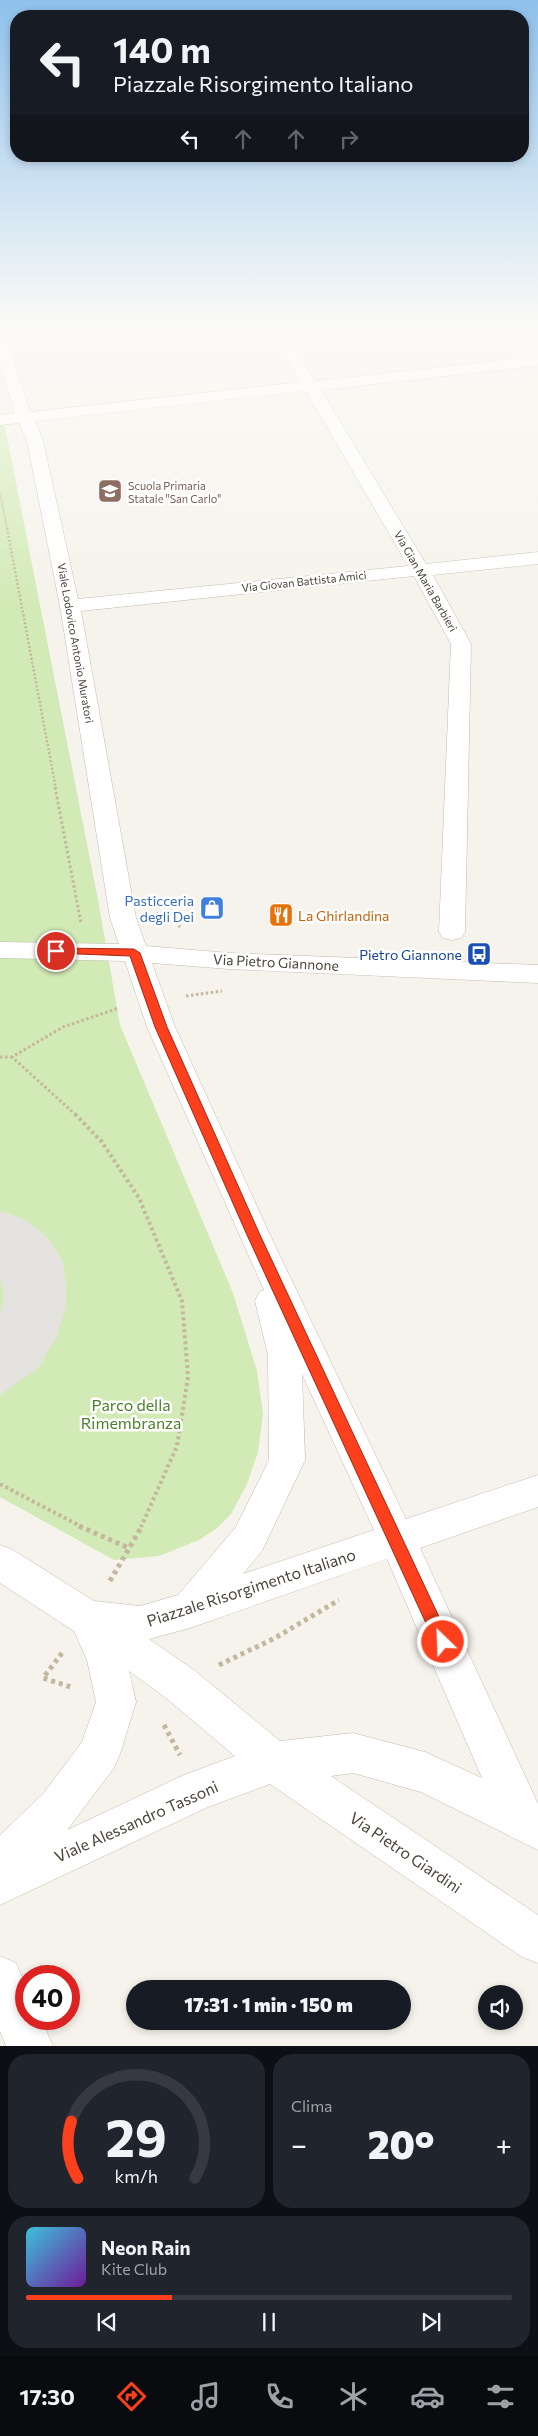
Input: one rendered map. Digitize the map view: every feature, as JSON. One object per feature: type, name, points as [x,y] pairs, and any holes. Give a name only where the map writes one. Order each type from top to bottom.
[{"type":"street","points":[[0,420],[19,418]]},
{"type":"street","name":"Viale Lodovico Antonio Muratori","points":[[25,418],[34,440],[70,606],[123,918],[134,953]]},
{"type":"street","name":"Via Gian Maria Barbieri","points":[[329,418],[420,569],[461,644],[452,932]]},
{"type":"street","name":"Via Giovan Battista Amici","points":[[70,606],[538,558]]},
{"type":"street","points":[[6,952],[134,953],[161,1027],[254,1235],[530,1824]]},
{"type":"street","name":"Via Pietro Giannone","points":[[134,953],[202,959],[538,974]]},
{"type":"street","points":[[190,1610],[249,1539],[287,1460],[285,1355],[254,1235]]},
{"type":"street","name":"Piazzale Risorgimento Italiano","points":[[0,1562],[88,1619],[140,1624],[190,1610],[538,1491]]},
{"type":"street","points":[[0,1866],[59,1808],[99,1754],[116,1702],[106,1658],[88,1619]]},
{"type":"street","name":"Via Pietro Giardini","points":[[88,1619],[180,1684],[274,1762],[538,1941]]},
{"type":"street","points":[[274,1762],[353,1753],[425,1774],[530,1824]]},
{"type":"street","name":"Viale Alessandro Tassoni","points":[[0,1883],[199,1790],[274,1762]]},
{"type":"street","points":[[0,1979],[30,2046]]},
{"type":"path","points":[[0,492],[82,923],[73,922]]},
{"type":"path","points":[[0,1057],[12,1057],[37,1040],[92,1014],[152,1000],[223,991],[169,912],[123,918]]},
{"type":"path","points":[[12,1057],[57,1096],[102,1142],[139,1198],[182,1301],[188,1377],[177,1446],[140,1530],[88,1619],[43,1678],[116,1702]]},
{"type":"path","points":[[0,1484],[70,1522],[129,1548]]},
{"type":"path","points":[[199,1790],[155,1709],[180,1684],[275,1638],[349,1595]]},
{"type":"green space","name":"Parco della Rimembranza","points":[[0,418],[2,418],[98,900],[120,1025],[233,1293],[257,1371],[263,1414],[258,1452],[247,1484],[231,1514],[216,1529],[199,1540],[159,1556],[114,1560],[0,1497]]},
{"type":"shaded area","points":[[0,1211],[26,1220],[49,1239],[63,1262],[66,1307],[56,1338],[38,1368],[0,1395],[0,1315],[4,1296],[0,1278]]},
{"type":"place","name":"Scuola Primaria Statale \"San Carlo\"","points":[[110,491]]},
{"type":"place","name":"Pasticceria degli Dei","points":[[212,908]]},
{"type":"place","name":"La Ghirlandina","points":[[281,915]]},
{"type":"place","name":"Pietro Giannone","points":[[479,954]]},
{"type":"route","points":[[56,951],[134,953],[161,1027],[254,1235],[397,1538],[443,1642]]}]
